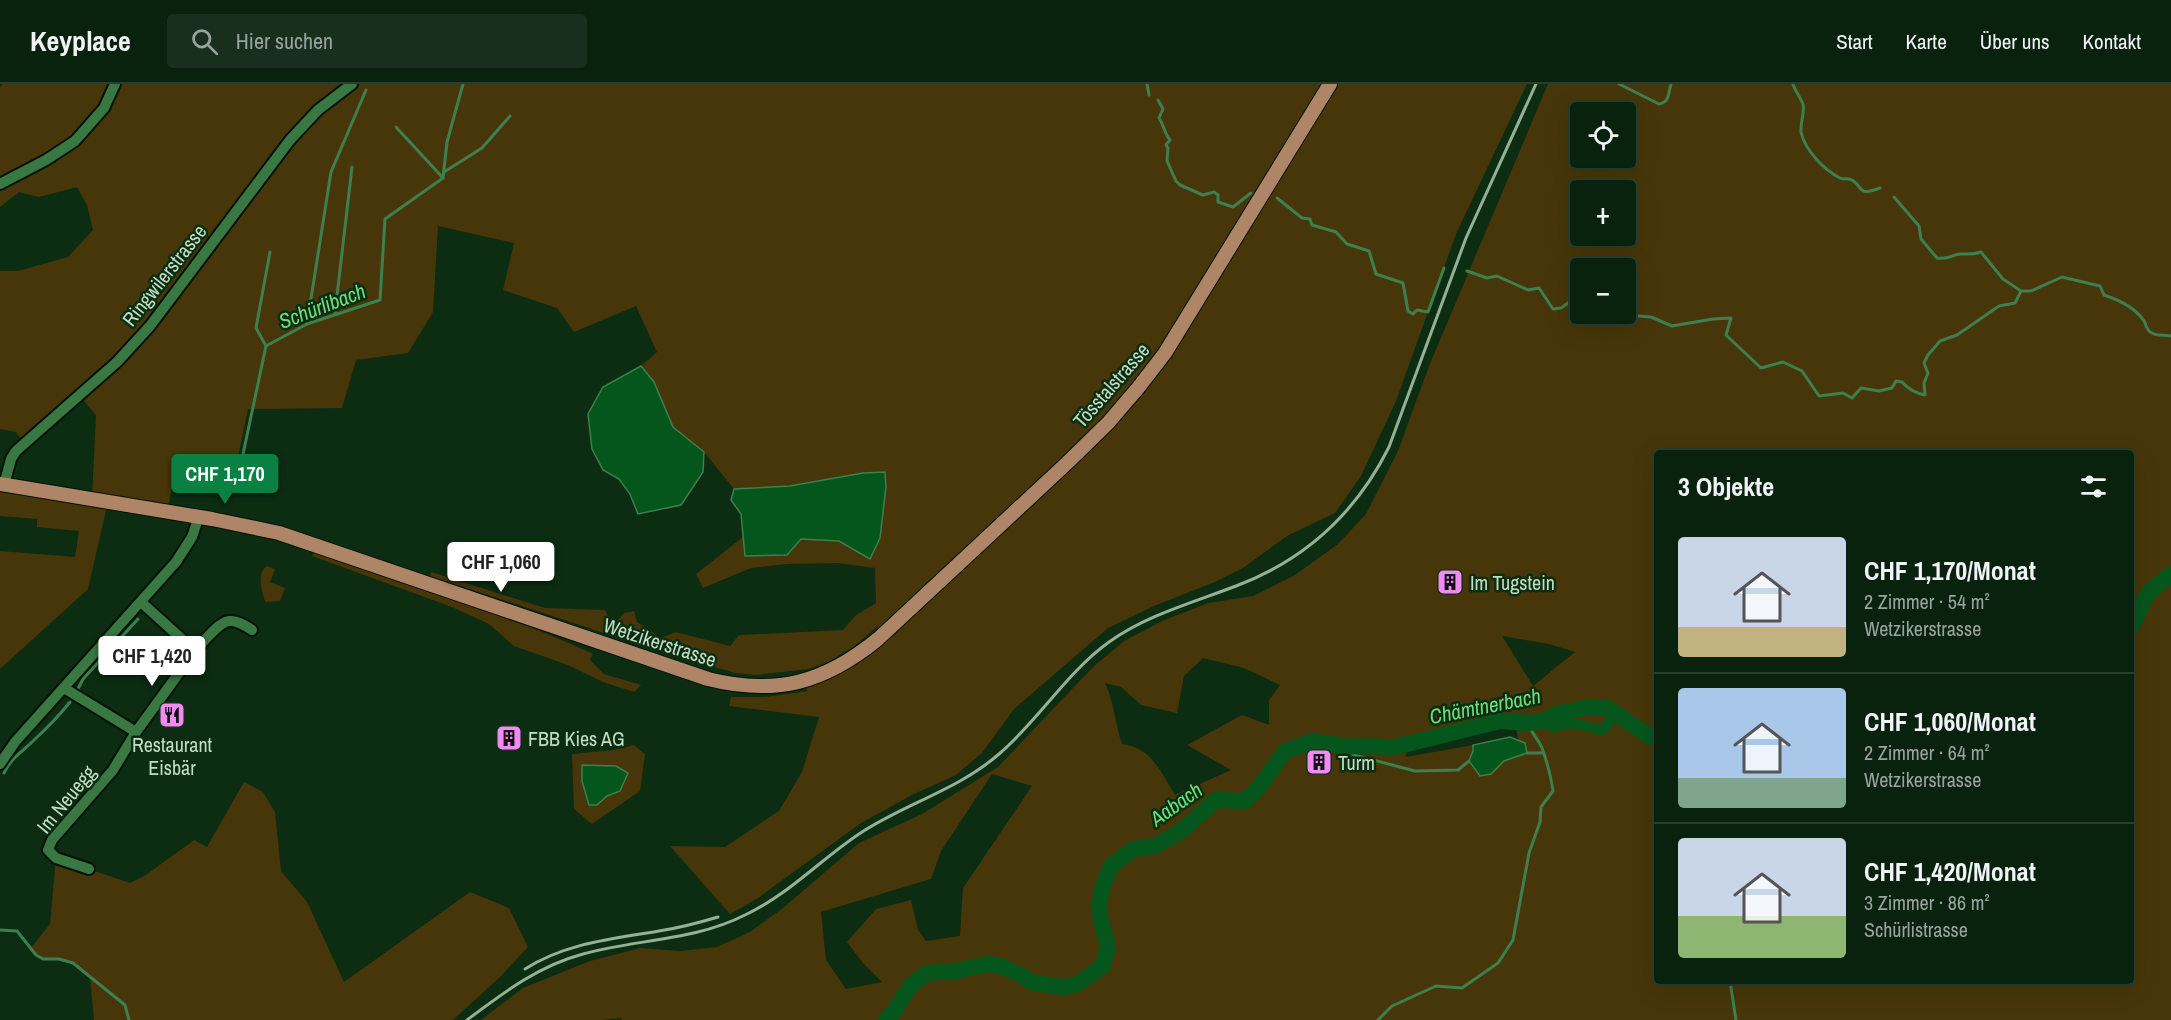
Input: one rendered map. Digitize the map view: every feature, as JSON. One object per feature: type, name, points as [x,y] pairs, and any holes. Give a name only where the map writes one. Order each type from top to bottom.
[{"type":"main road","name":"Tösstalstrasse","points":[[855,658],[1067,463],[1108,423],[1138,388],[1171,344],[1330,84]]},
{"type":"main road","name":"Wetzikerstrasse","points":[[2,484],[198,516],[281,534],[675,669],[731,685],[756,688],[778,686],[832,671],[855,658]]},
{"type":"street","points":[[0,184],[46,160],[75,141],[104,108],[116,84]]},
{"type":"street","name":"Ringwilerstrasse","points":[[2,484],[16,452],[117,362],[150,326],[290,140],[318,110],[352,84]]},
{"type":"street","points":[[0,764],[15,742],[177,562],[192,537],[198,516]]},
{"type":"street","points":[[141,602],[195,651]]},
{"type":"street","points":[[64,688],[136,732],[195,651],[219,626],[228,621],[237,622],[252,630]]},
{"type":"street","name":"Im Neuegg","points":[[89,869],[56,858],[48,850],[52,840],[112,770],[136,732]]},
{"type":"shaded area","points":[[3,84],[1527,84],[1456,234],[1396,401],[1361,476],[1335,513],[1287,536],[1243,568],[1108,628],[1014,709],[982,753],[956,775],[912,795],[861,823],[758,898],[730,914],[670,846],[725,847],[779,811],[802,772],[819,717],[729,706],[731,697],[765,697],[808,691],[802,681],[877,639],[878,626],[853,647],[828,662],[808,669],[756,675],[735,673],[659,651],[430,576],[431,572],[545,608],[605,610],[613,626],[624,613],[634,611],[637,622],[661,638],[676,632],[730,646],[739,635],[843,630],[856,615],[876,603],[875,568],[837,563],[788,564],[751,568],[703,588],[696,574],[743,537],[746,556],[787,555],[801,539],[839,541],[885,472],[863,473],[790,486],[734,489],[704,452],[673,427],[654,382],[641,366],[657,352],[636,306],[574,332],[557,308],[503,290],[514,243],[438,226],[433,312],[408,353],[356,360],[342,408],[248,409],[236,467],[177,464],[167,511],[107,506],[88,589],[0,669],[0,551],[75,557],[79,531],[37,527],[37,519],[0,516],[0,484],[92,497],[96,415],[79,395],[24,444],[16,432],[0,429],[0,271],[18,271],[68,257],[93,230],[87,205],[77,187],[39,197],[19,192],[0,207],[0,87]]},
{"type":"shaded area","points":[[1548,84],[2171,84],[2171,1020],[621,1020],[622,1018],[481,1020],[523,988],[590,961],[640,948],[680,951],[717,947],[750,932],[783,908],[859,843],[922,814],[998,767],[1093,667],[1124,641],[1162,621],[1208,603],[1253,596],[1295,575],[1338,544],[1366,514],[1398,451],[1429,366]],"holes":[[[1502,636],[1549,644],[1575,652],[1533,686]],[[1203,658],[1244,668],[1280,685],[1269,700],[1269,725],[1242,715],[1187,745],[1231,770],[1175,795],[1160,770],[1148,756],[1141,750],[1122,744],[1105,683],[1121,687],[1141,705],[1177,713],[1184,676]],[[1489,721],[1515,721],[1521,756],[1504,761],[1491,774],[1473,750],[1473,745],[1406,757],[1407,745]],[[992,774],[1032,786],[963,888],[960,936],[926,941],[918,930],[911,900],[876,909],[847,942],[882,982],[846,989],[826,960],[821,912],[931,879],[941,851]]]},
{"type":"shaded area","points":[[641,366],[654,382],[673,427],[704,452],[703,472],[681,505],[638,514],[630,494],[619,479],[603,470],[592,449],[588,414],[603,387]]},
{"type":"shaded area","points":[[885,472],[886,487],[880,538],[870,559],[839,541],[801,539],[787,555],[745,556],[741,514],[731,500],[734,489],[790,486],[863,473]]},
{"type":"shaded area","points":[[315,552],[525,625],[593,654],[590,660],[604,674],[641,685],[634,692],[514,646],[489,624],[452,607],[312,556]]},
{"type":"shaded area","points":[[267,566],[275,569],[270,582],[285,588],[280,601],[265,602],[261,577]]},
{"type":"shaded area","points":[[1510,737],[1525,743],[1527,753],[1504,761],[1491,774],[1480,776],[1469,761],[1473,745]]},
{"type":"shaded area","points":[[634,745],[645,754],[640,791],[592,824],[574,809],[572,754],[614,750]]},
{"type":"shaded area","points":[[582,765],[616,766],[628,773],[620,791],[607,796],[597,805],[589,805],[582,781]]},
{"type":"shaded area","points":[[244,782],[263,792],[275,812],[281,871],[307,902],[344,982],[470,892],[509,908],[528,947],[500,977],[453,1020],[94,1020],[90,978],[73,964],[39,957],[31,948],[50,924],[56,858],[130,883],[146,875],[194,840],[207,847]]},
{"type":"waterway","name":"Schürlibach","points":[[239,473],[266,346],[307,324],[380,300],[385,219],[443,178],[447,142],[463,84]]},
{"type":"waterway","points":[[1147,84],[1149,95]]},
{"type":"waterway","points":[[1619,84],[1659,104],[1667,99],[1671,84]]},
{"type":"waterway","points":[[1793,84],[1803,104],[1801,125],[1803,139],[1816,159],[1841,179],[1854,181],[1863,191],[1880,188]]},
{"type":"waterway","points":[[307,324],[331,172],[366,90]]},
{"type":"waterway","points":[[1158,100],[1163,109],[1159,118],[1170,140],[1166,145],[1168,148],[1167,161],[1176,181],[1203,195],[1214,192],[1218,195],[1218,202],[1233,207],[1251,193]]},
{"type":"waterway","points":[[444,172],[482,148],[510,116]]},
{"type":"waterway","points":[[396,127],[443,178]]},
{"type":"waterway","points":[[335,313],[352,167]]},
{"type":"waterway","points":[[1894,197],[1919,226],[1921,239],[1937,258],[1981,252],[2003,279],[2021,291],[2031,291],[2062,277],[2100,286],[2104,295],[2136,312],[2150,332],[2171,336]]},
{"type":"waterway","points":[[1277,198],[1302,218],[1310,219],[1312,225],[1336,232],[1347,244],[1369,251],[1376,274],[1403,283],[1408,311],[1413,314],[1417,310],[1428,312],[1444,268]]},
{"type":"waterway","points":[[266,346],[256,328],[270,252]]},
{"type":"waterway","points":[[1467,271],[1487,278],[1497,276],[1528,290],[1539,288],[1553,309],[1561,308],[1570,302]]},
{"type":"waterway","points":[[1636,316],[1651,317],[1672,326],[1731,318],[1726,335],[1761,368],[1783,362],[1802,371],[1819,396],[1843,393],[1852,398],[1861,388],[1879,391],[1892,388],[1896,381],[1925,395],[1924,383],[1928,373],[1924,363],[1940,341],[1957,335],[1999,306],[2015,303],[2021,291]]},
{"type":"waterway","name":"Chämtnerbach","points":[[2134,621],[2148,593],[2171,574]]},
{"type":"waterway","name":"Schürlibach","points":[[78,689],[83,679],[138,619]]},
{"type":"waterway","name":"Schürlibach","points":[[4,773],[13,759],[48,727],[70,702]]},
{"type":"waterway","name":"Aabach","points":[[886,1020],[911,985],[927,973],[957,971],[988,964],[1001,966],[1034,983],[1065,987],[1077,984],[1103,966],[1108,946],[1099,906],[1102,888],[1111,866],[1133,849],[1155,846],[1180,832],[1216,800],[1245,801],[1260,786],[1285,751],[1312,741],[1344,746],[1395,747],[1500,721],[1528,723],[1544,721],[1556,714],[1584,708],[1608,708],[1654,738]]},
{"type":"waterway","points":[[1544,721],[1555,728],[1572,724],[1601,730],[1616,712]]},
{"type":"waterway","points":[[1378,1020],[1392,1006],[1436,986],[1462,988],[1498,963],[1513,940],[1529,853],[1540,822],[1541,807],[1553,791],[1542,748],[1528,723]]},
{"type":"waterway","points":[[1344,746],[1354,755],[1415,771],[1458,770],[1469,761]]},
{"type":"waterway","points":[[1527,753],[1543,753]]},
{"type":"waterway","name":"Schürlibach","points":[[0,930],[17,931],[36,955],[43,959],[59,959],[73,963],[125,1005],[129,1020]]},
{"type":"waterway","points":[[1730,984],[1736,1020]]},
{"type":"railway","points":[[467,1020],[522,981],[567,959],[603,949],[706,930],[726,924],[761,907],[876,823],[949,787],[983,767],[1013,741],[1079,668],[1109,642],[1154,617],[1261,575],[1284,563],[1326,532],[1361,493],[1389,447],[1466,238],[1536,84]]},
{"type":"railway","points":[[525,969],[541,960],[573,948],[718,917]]},
{"type":"place","name":"Im Tugstein","points":[[1450,582]]},
{"type":"place","name":"Restaurant Eisbär","points":[[172,715]]},
{"type":"place","name":"FBB Kies AG","points":[[509,738]]},
{"type":"place","name":"Turm","points":[[1319,762]]}]
